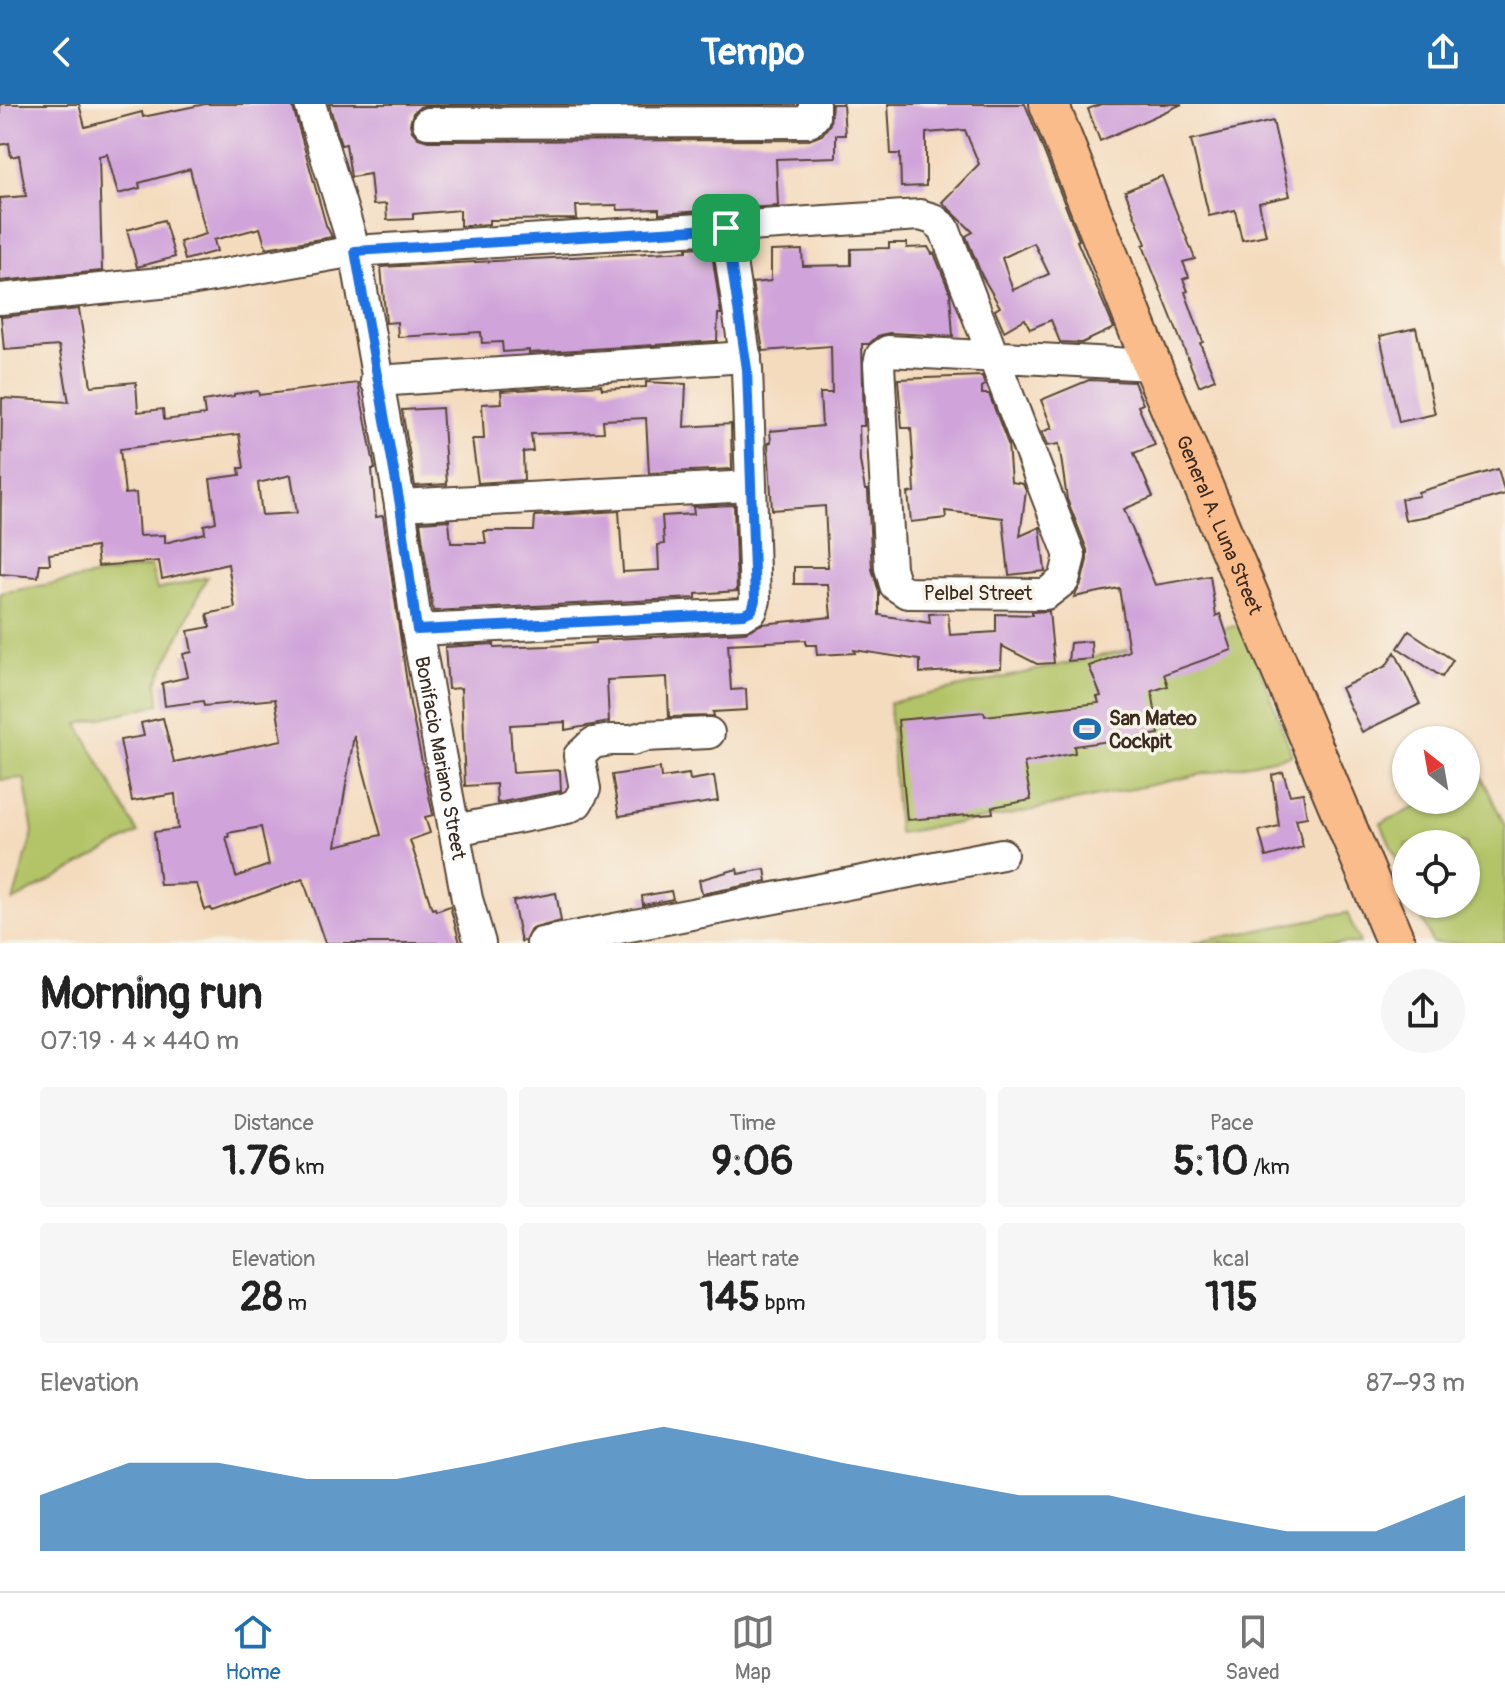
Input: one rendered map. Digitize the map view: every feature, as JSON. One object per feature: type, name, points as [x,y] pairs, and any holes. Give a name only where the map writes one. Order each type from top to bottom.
[{"type":"main road","name":"General A. Luna Street","points":[[1049,104],[1152,365],[1396,943]]},
{"type":"street","name":"Bonifacio Mariano Street","points":[[310,104],[355,251],[400,505],[417,630],[467,899],[480,943]]},
{"type":"street","points":[[428,123],[809,122],[814,117],[814,104]]},
{"type":"street","name":"Pelbel Street","points":[[0,299],[190,280],[355,251],[920,215],[933,219],[944,228],[991,355],[1070,556],[1064,580],[1046,594],[907,593],[895,585],[890,568],[881,356],[888,351],[991,355],[1152,365]]},
{"type":"street","points":[[417,630],[744,614],[752,610],[755,600],[746,357],[726,228]]},
{"type":"street","points":[[376,381],[746,357]]},
{"type":"street","points":[[400,505],[750,486]]},
{"type":"street","points":[[455,830],[567,808],[577,803],[585,789],[579,756],[593,743],[645,736],[709,733]]},
{"type":"street","points":[[542,943],[1002,854]]},
{"type":"green space","points":[[151,566],[157,590],[207,577],[157,682],[159,704],[78,724],[138,833],[13,901],[33,832],[24,778],[0,780],[0,593]]},
{"type":"green space","name":"San Mateo Cockpit","points":[[1244,624],[1292,755],[1014,814],[898,833],[889,703]]},
{"type":"green space","points":[[1480,778],[1505,826],[1505,943],[1432,943],[1422,918],[1480,918],[1480,830],[1392,830],[1392,849],[1381,823],[1401,814],[1480,814]]},
{"type":"green space","points":[[1347,913],[1360,943],[1191,943]]},
{"type":"building","points":[[0,104],[79,104],[85,127],[142,112],[143,117],[205,104],[292,104],[332,237],[266,248],[260,228],[214,240],[217,251],[185,260],[180,242],[206,234],[190,169],[139,183],[140,188],[118,194],[107,154],[99,156],[102,271],[0,281],[0,198],[26,196],[19,155],[11,157],[9,143],[0,145]]},
{"type":"building","points":[[329,104],[796,104],[428,105],[413,113],[410,124],[418,138],[428,141],[809,140],[822,135],[830,124],[832,104],[843,104],[845,135],[836,135],[836,157],[776,159],[778,206],[659,214],[659,209],[618,210],[617,205],[576,206],[577,219],[489,220],[489,224],[460,226],[460,210],[413,214],[413,219],[387,220],[386,204],[373,205],[370,174],[351,177],[346,144],[341,145]]},
{"type":"building","points":[[888,104],[1025,104],[1114,328],[1082,343],[1060,342],[1051,320],[1030,329],[1025,319],[1004,331],[995,310],[1000,307],[982,276],[966,236],[973,232],[942,202],[979,164],[965,130],[926,133],[926,186],[901,187],[900,154],[891,154]],"holes":[[[1034,243],[1049,274],[1013,290],[1002,258]]]},
{"type":"building","points":[[1101,104],[1182,104],[1100,141],[1088,109]]},
{"type":"building","points":[[1273,121],[1290,196],[1259,203],[1266,235],[1242,240],[1235,210],[1209,216],[1191,140]]},
{"type":"building","points":[[1162,176],[1195,259],[1183,262],[1189,277],[1183,279],[1188,291],[1185,292],[1203,342],[1200,343],[1215,379],[1199,386],[1150,264],[1143,245],[1146,244],[1125,191]]},
{"type":"building","points":[[164,220],[175,257],[137,267],[127,230]]},
{"type":"building","points":[[889,243],[907,243],[907,248],[928,247],[934,253],[950,293],[953,336],[889,333],[878,336],[869,344],[862,344],[864,426],[859,426],[860,461],[865,490],[868,490],[872,569],[879,592],[879,615],[930,623],[929,614],[948,613],[950,635],[996,632],[996,614],[1032,615],[1032,612],[1049,611],[1054,663],[1037,664],[1002,646],[1001,668],[920,673],[920,660],[854,650],[855,653],[817,655],[816,645],[806,645],[806,640],[728,644],[731,690],[746,689],[747,710],[713,712],[714,716],[669,717],[667,677],[607,680],[609,722],[565,730],[565,722],[510,725],[513,773],[560,770],[561,791],[497,803],[496,784],[465,786],[461,688],[448,689],[445,647],[494,644],[494,648],[549,646],[595,643],[595,640],[745,632],[762,624],[831,617],[828,584],[794,584],[794,567],[828,567],[825,506],[772,510],[768,443],[771,442],[770,431],[822,426],[820,393],[832,393],[831,346],[763,351],[752,283],[771,281],[771,251],[802,250],[803,266],[851,265],[851,249],[889,248]]},
{"type":"building","points":[[711,246],[721,314],[718,314],[717,341],[503,352],[502,342],[482,343],[481,332],[398,337],[397,322],[386,323],[381,267],[687,251],[687,248]]},
{"type":"building","points":[[79,309],[91,386],[136,382],[138,412],[163,409],[164,420],[205,415],[203,401],[234,394],[258,391],[259,395],[358,383],[375,469],[372,469],[376,517],[383,516],[410,704],[433,815],[425,817],[430,833],[410,840],[432,909],[436,911],[450,906],[460,943],[325,943],[303,879],[212,911],[211,908],[205,910],[197,884],[160,885],[154,832],[178,829],[175,794],[132,801],[120,740],[144,736],[141,723],[163,718],[174,762],[282,740],[275,699],[204,706],[203,701],[165,706],[162,683],[188,677],[183,654],[192,652],[188,631],[210,627],[207,614],[235,608],[228,564],[162,579],[159,561],[98,566],[96,547],[49,554],[50,564],[40,564],[38,577],[0,574],[2,398],[69,402],[59,346],[4,350],[1,317]],"holes":[[[239,434],[244,468],[239,468],[240,475],[210,479],[216,522],[204,525],[205,533],[165,543],[165,535],[139,536],[136,493],[125,494],[120,449]],[[291,475],[297,513],[262,515],[258,483]],[[354,735],[381,835],[336,846]],[[261,827],[269,865],[236,877],[226,837],[229,837],[228,833]]]},
{"type":"building","points":[[1416,328],[1435,414],[1399,422],[1380,336]]},
{"type":"building","points":[[982,376],[985,385],[982,394],[989,394],[1008,444],[1011,482],[1023,484],[1026,491],[1020,536],[1040,527],[1045,571],[1009,575],[1003,518],[945,511],[946,518],[911,522],[908,493],[915,492],[911,428],[902,428],[898,379]]},
{"type":"building","points":[[1089,380],[1134,382],[1143,404],[1138,406],[1155,445],[1134,453],[1153,497],[1124,509],[1155,585],[1210,576],[1216,616],[1220,614],[1232,650],[1164,674],[1168,686],[1152,691],[1159,734],[1074,746],[1075,753],[1024,763],[1031,800],[992,807],[993,813],[907,820],[898,720],[984,712],[985,716],[1099,703],[1097,697],[1101,696],[1089,666],[1129,651],[1119,588],[1074,597],[1081,584],[1087,550],[1067,499],[1059,444],[1047,446],[1042,432],[1052,428],[1041,400]]},
{"type":"building","points":[[646,382],[686,384],[684,427],[731,424],[732,469],[649,473],[646,418],[603,420],[604,432],[531,434],[533,451],[523,452],[524,480],[478,483],[472,439],[484,439],[482,404],[502,403],[501,391],[601,385],[602,389],[646,387]]},
{"type":"building","points":[[442,408],[447,484],[415,486],[402,410]]},
{"type":"building","points":[[1498,469],[1505,494],[1405,520],[1401,499],[1419,496],[1418,492]]},
{"type":"building","points":[[734,505],[737,591],[696,594],[696,598],[433,611],[420,522],[449,520],[451,543],[486,543],[484,531],[534,531],[535,516],[619,511],[623,572],[659,570],[658,545],[664,544],[662,516],[694,514],[693,507]]},
{"type":"building","points":[[1409,631],[1453,660],[1442,677],[1398,648]]},
{"type":"building","points":[[1091,641],[1092,659],[1068,661],[1070,643]]},
{"type":"building","points":[[1395,652],[1420,704],[1362,732],[1341,688],[1386,666]]},
{"type":"building","points":[[660,768],[661,778],[689,774],[690,780],[714,776],[718,801],[619,816],[612,775]]},
{"type":"building","points":[[1283,772],[1290,795],[1303,793],[1307,817],[1296,819],[1303,847],[1266,857],[1259,831],[1279,826],[1272,775]]},
{"type":"building","points":[[737,869],[738,874],[765,869],[767,881],[702,894],[699,880]]},
{"type":"building","points":[[671,891],[673,899],[643,905],[642,896]]},
{"type":"building","points":[[556,893],[561,921],[531,929],[525,941],[521,942],[513,901]]},
{"type":"place","name":"San Mateo Cockpit","points":[[1087,729]]},
{"type":"route","points":[[726,228],[747,369],[755,600],[752,610],[744,614],[417,630],[400,505],[355,251],[726,228]]}]
